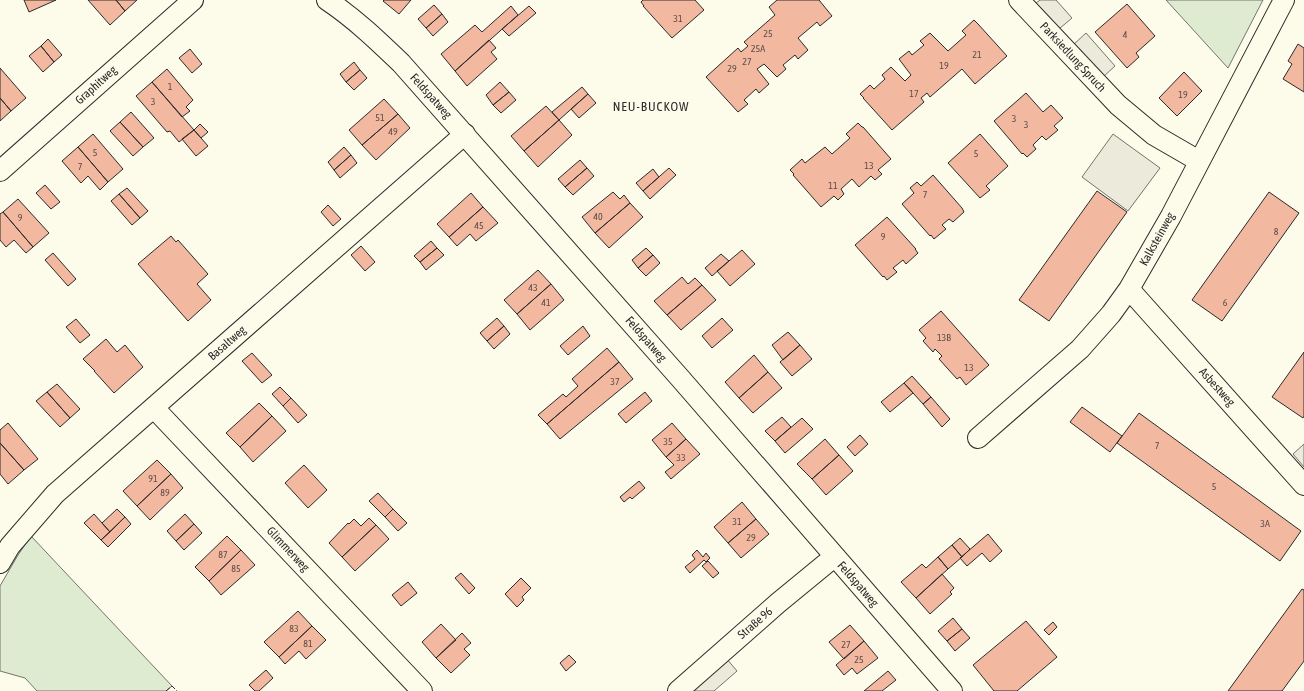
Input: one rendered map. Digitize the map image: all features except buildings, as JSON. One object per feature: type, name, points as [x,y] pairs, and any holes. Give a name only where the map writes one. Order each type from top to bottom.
[{"type":"street","name":"Graphitweg","points":[[0,171],[193,0]]},
{"type":"street","name":"Feldspatweg","points":[[327,0],[348,14],[373,35],[401,63],[680,378],[952,691]]},
{"type":"street","name":"Parksiedlung Spruch","points":[[1019,0],[1118,106],[1154,135],[1199,161]]},
{"type":"street","name":"Kalksteinweg","points":[[978,438],[1080,349],[1112,314],[1129,289],[1171,216],[1284,0]]},
{"type":"street","name":"Basaltweg","points":[[0,562],[10,546],[55,494],[465,134]]},
{"type":"street","name":"Asbestweg","points":[[1129,289],[1304,484]]},
{"type":"street","name":"Glimmerweg","points":[[154,408],[422,691]]},
{"type":"street","name":"Straße 96","points":[[678,691],[834,556]]},
{"type":"green space","points":[[1166,0],[1263,0],[1228,68]]},
{"type":"green space","points":[[31,536],[172,686],[166,691],[37,691],[25,678],[0,671],[0,586]]},
{"type":"shaded area","points":[[1040,0],[1056,0],[1072,18],[1059,29],[1036,3]]},
{"type":"shaded area","points":[[1086,33],[1115,66],[1102,78],[1073,45]]},
{"type":"shaded area","points":[[1113,134],[1160,168],[1128,211],[1082,177]]},
{"type":"shaded area","points":[[1304,444],[1304,467],[1293,454]]},
{"type":"shaded area","points":[[726,658],[737,671],[714,691],[689,691]]},
{"type":"fence","points":[[166,691],[172,686],[177,691]]},
{"type":"district","name":"NEU-BUCKOW","points":[[651,106]]}]
